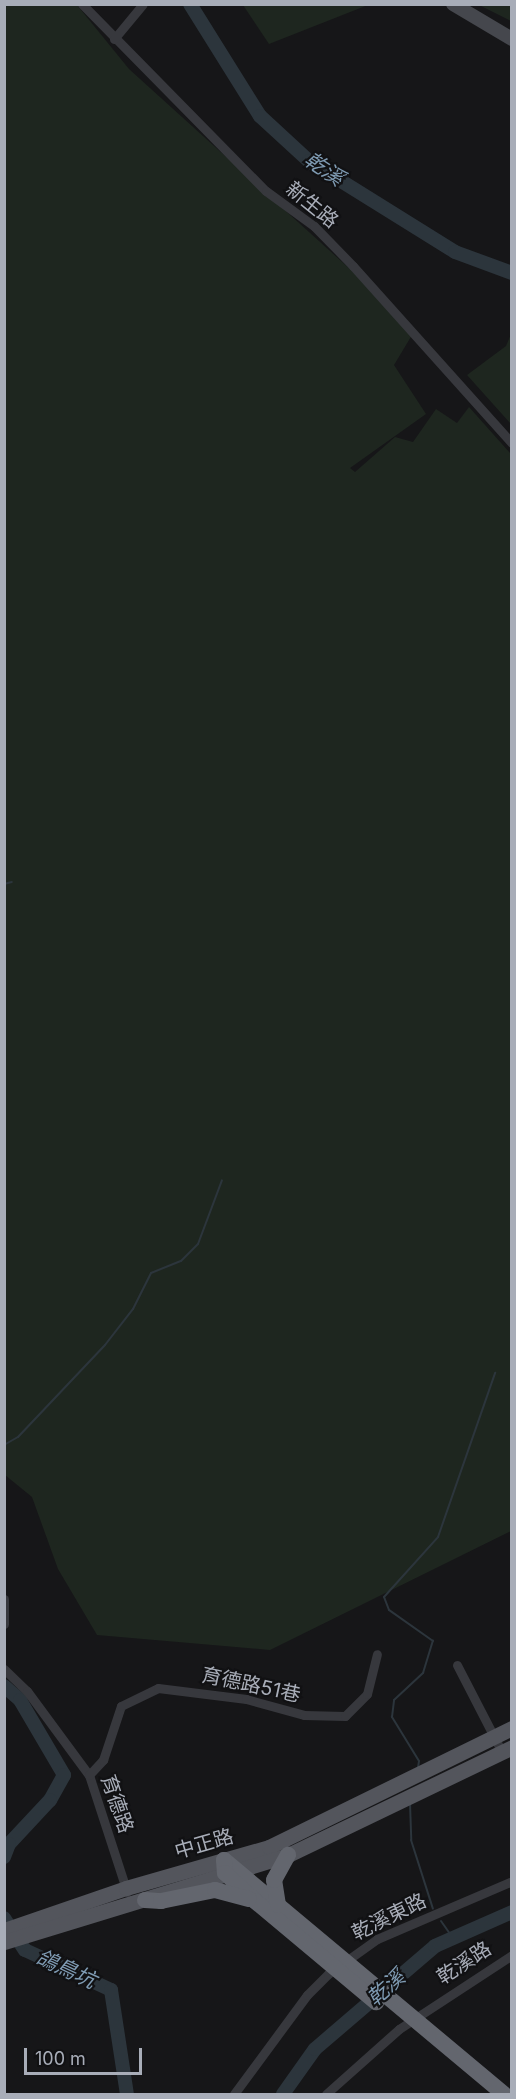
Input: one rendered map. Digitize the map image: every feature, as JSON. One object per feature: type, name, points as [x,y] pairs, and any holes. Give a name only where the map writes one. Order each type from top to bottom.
[{"type":"highway","points":[[279,1906],[274,1880],[288,1855]]},
{"type":"highway","points":[[229,1867],[255,1901],[331,1957],[504,2094]]},
{"type":"highway","points":[[229,1867],[279,1906],[331,1957],[491,2094]]},
{"type":"highway","points":[[138,1902],[161,1902],[215,1890],[255,1901]]},
{"type":"main road","points":[[494,1737],[512,1728]]},
{"type":"main road","name":"中正路","points":[[23,1930],[138,1902],[229,1867],[494,1737]]},
{"type":"main road","name":"中正路","points":[[23,1930],[126,1888],[288,1855],[507,1750]]},
{"type":"main road","points":[[4,1930],[23,1930]]},
{"type":"main road","points":[[4,1942],[23,1930]]},
{"type":"street","name":"新生路","points":[[82,4],[266,191],[314,226],[512,443]]},
{"type":"street","points":[[114,39],[143,4]]},
{"type":"street","points":[[453,4],[512,39]]},
{"type":"street","points":[[4,1599],[4,1624]]},
{"type":"street","name":"育德路51巷","points":[[89,1775],[103,1760],[121,1706],[158,1688],[246,1699],[304,1715],[345,1716],[367,1694],[377,1654]]},
{"type":"street","points":[[457,1665],[494,1737],[507,1750]]},
{"type":"street","name":"育德路","points":[[4,1669],[27,1691],[89,1775],[126,1888],[138,1902]]},
{"type":"street","name":"乾溪東路","points":[[234,2094],[307,1995],[328,1974],[377,1940],[512,1881]]},
{"type":"street","name":"乾溪路","points":[[326,2094],[399,2029],[512,1955]]},
{"type":"shaded area","points":[[4,5],[77,5],[129,69],[351,270],[412,335],[394,365],[426,414],[350,468],[355,472],[395,437],[413,442],[436,409],[457,423],[469,407],[511,454],[511,1531],[270,1650],[97,1635],[58,1569],[32,1497],[5,1475]]},
{"type":"shaded area","points":[[243,5],[368,5],[269,44]]},
{"type":"shaded area","points":[[479,5],[511,5],[511,21]]},
{"type":"shaded area","points":[[511,334],[512,424],[467,375],[506,346]]},
{"type":"waterway","name":"乾溪","points":[[190,4],[260,116],[309,161],[455,252],[512,273]]},
{"type":"waterway","points":[[4,884],[12,882]]},
{"type":"waterway","points":[[4,1445],[18,1437],[105,1345],[133,1309],[151,1273],[181,1261],[198,1244],[222,1180]]},
{"type":"waterway","points":[[418,1768],[419,1761],[392,1717],[394,1700],[423,1673],[433,1641],[389,1610],[384,1597],[438,1537],[495,1373]]},
{"type":"waterway","name":"鴿鳥坑","points":[[4,1686],[20,1700],[64,1775],[50,1800],[9,1844],[4,1857]]},
{"type":"waterway","points":[[410,1803],[411,1840],[433,1909]]},
{"type":"waterway","name":"乾溪","points":[[283,2094],[315,2049],[435,1946],[512,1912]]},
{"type":"waterway","name":"鴿鳥坑","points":[[4,1918],[25,1950],[111,1990],[127,2094]]},
{"type":"waterway","points":[[441,1921],[453,1938]]}]
